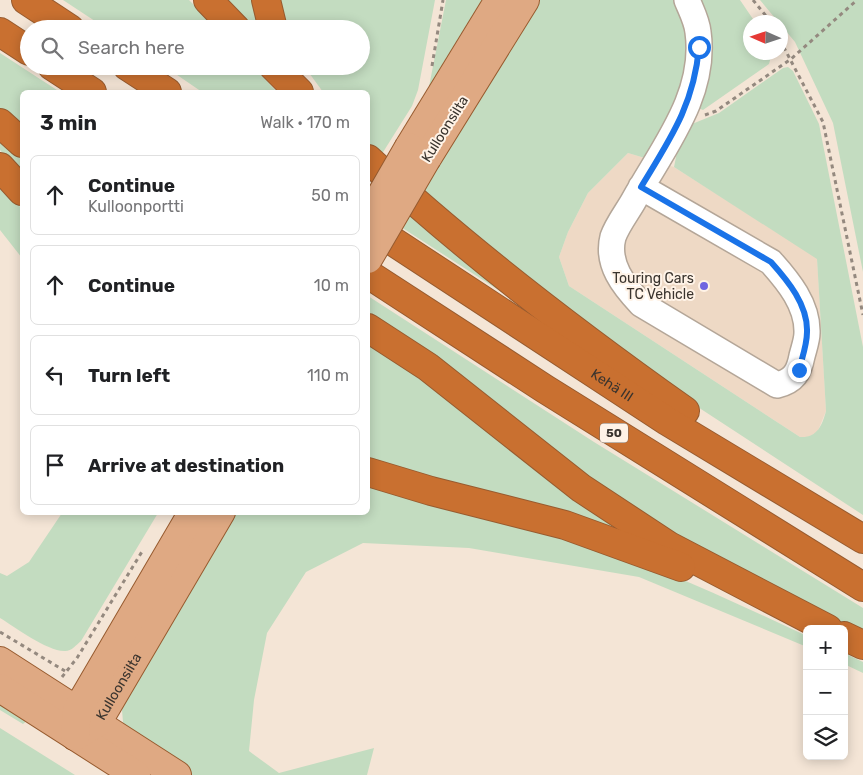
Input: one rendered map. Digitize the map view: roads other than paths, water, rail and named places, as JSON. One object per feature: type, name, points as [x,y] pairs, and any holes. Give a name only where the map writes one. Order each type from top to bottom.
[{"type":"highway","points":[[26,0],[56,20]]},
{"type":"highway","points":[[208,0],[227,20]]},
{"type":"highway","points":[[266,0],[271,20]]},
{"type":"highway","points":[[0,32],[20,45]]},
{"type":"highway","points":[[66,75],[89,90]]},
{"type":"highway","points":[[141,75],[164,90]]},
{"type":"highway","points":[[282,75],[296,90]]},
{"type":"highway","points":[[296,75],[305,90]]},
{"type":"highway","points":[[0,123],[20,141]]},
{"type":"highway","points":[[370,161],[503,275],[625,369],[715,432],[752,473]]},
{"type":"highway","points":[[0,167],[20,189]]},
{"type":"highway","name":"Kehä III","points":[[370,227],[563,354],[752,473],[863,539]]},
{"type":"highway","name":"50","points":[[370,275],[553,395],[863,587]]},
{"type":"highway","points":[[370,329],[428,366],[580,488],[669,546],[820,625]]},
{"type":"highway","points":[[370,473],[432,491],[565,525],[673,564],[798,614]]},
{"type":"highway","points":[[848,638],[863,646]]},
{"type":"main road","name":"Kulloonsilta","points":[[370,255],[418,152],[499,0]]},
{"type":"main road","name":"Kulloonsilta","points":[[370,215],[418,152],[525,0]]},
{"type":"main road","name":"Kulloonsilta","points":[[83,723],[191,515]]},
{"type":"main road","name":"Kulloonsilta","points":[[83,723],[219,515]]},
{"type":"main road","points":[[0,661],[83,723],[136,775]]},
{"type":"main road","points":[[0,688],[83,723],[177,775]]},
{"type":"street","points":[[641,187],[771,262],[787,280],[802,305],[807,332],[799,370],[789,382],[777,385],[641,304],[624,286],[614,265],[613,237],[641,187],[679,125],[697,74],[698,31],[687,0]]},
{"type":"place","name":"Touring Cars TC Vehicle","points":[[704,286]]}]
